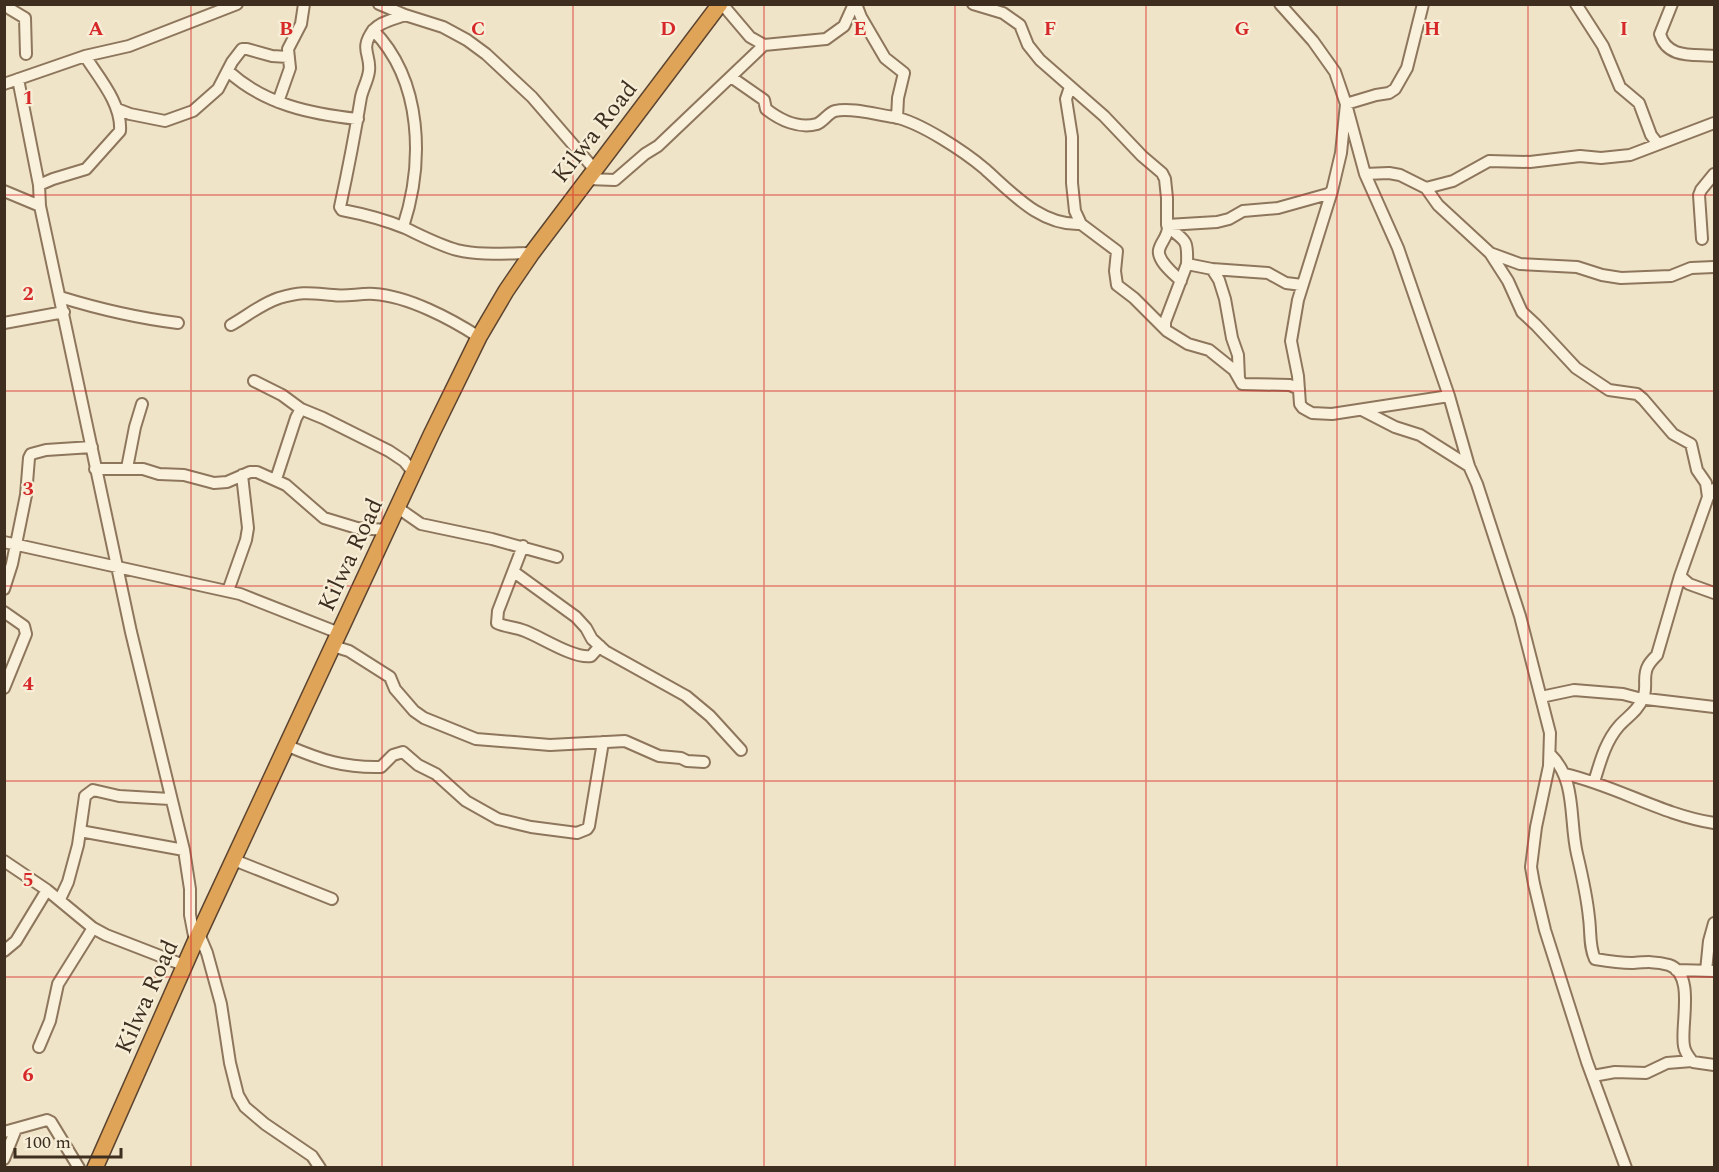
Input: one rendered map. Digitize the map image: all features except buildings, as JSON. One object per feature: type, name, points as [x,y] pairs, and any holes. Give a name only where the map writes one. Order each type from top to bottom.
[{"type":"highway","name":"Kilwa Road","points":[[95,1167],[197,938],[431,435],[479,337],[531,253],[721,4]]},
{"type":"street","points":[[8,4],[10,9],[25,18],[26,54]]},
{"type":"street","points":[[4,84],[85,56],[129,46],[237,4]]},
{"type":"street","points":[[278,102],[290,68],[288,49],[301,24],[304,4]]},
{"type":"street","points":[[379,4],[443,27],[486,54],[532,97],[591,174],[615,180],[658,146],[764,45]]},
{"type":"street","points":[[721,4],[750,37],[764,45],[826,39],[844,26],[855,4]]},
{"type":"street","points":[[855,4],[885,58],[904,74],[898,98],[897,118]]},
{"type":"street","points":[[974,4],[1002,9],[1020,25],[1028,45],[1040,60],[1104,116],[1142,156],[1162,173],[1165,179],[1168,226],[1167,236],[1159,249],[1160,255],[1181,281]]},
{"type":"street","points":[[1280,4],[1313,41],[1335,72],[1365,174],[1398,248],[1449,396],[1469,466],[1520,616],[1550,733],[1550,754],[1531,867],[1545,930],[1587,1062],[1626,1167]]},
{"type":"street","points":[[1346,104],[1389,93],[1395,89],[1407,68],[1424,4]]},
{"type":"street","points":[[1576,4],[1603,46],[1620,87],[1639,103],[1651,135],[1658,144]]},
{"type":"street","points":[[1672,4],[1660,34],[1666,47],[1679,54],[1714,56]]},
{"type":"street","points":[[405,15],[382,23],[373,30],[366,44],[369,70],[339,207],[342,210],[404,227],[434,242],[457,250],[487,254],[531,253]]},
{"type":"street","points":[[373,30],[388,47],[397,64],[407,86],[413,108],[416,171],[404,227]]},
{"type":"street","points":[[117,109],[155,121],[167,120],[193,111],[219,89],[232,62],[244,48],[272,56],[288,57]]},
{"type":"street","points":[[39,185],[86,169],[120,131],[121,123],[117,109],[85,56]]},
{"type":"street","points":[[228,71],[242,84],[278,102],[319,115],[358,119]]},
{"type":"street","points":[[731,77],[764,100],[766,109],[774,116],[798,125],[817,124],[829,114],[843,110],[897,118],[918,126],[938,136],[970,158],[1035,212],[1059,223],[1081,224]]},
{"type":"street","points":[[18,80],[39,185],[40,206],[130,632],[184,850],[190,889],[190,915],[197,938],[207,953],[221,1004],[230,1063],[238,1095],[245,1107],[265,1124],[312,1156],[320,1167]]},
{"type":"street","points":[[1070,87],[1066,99],[1071,137],[1075,212],[1081,224],[1115,248],[1117,254],[1114,271],[1117,285],[1165,328],[1188,344],[1209,350],[1234,370],[1241,382],[1290,385],[1299,389]]},
{"type":"street","points":[[1346,104],[1341,153],[1332,191],[1302,285],[1291,341],[1300,404],[1312,413],[1332,414],[1449,396]]},
{"type":"street","points":[[1426,188],[1453,182],[1489,161],[1530,162],[1580,156],[1616,158],[1630,155],[1714,123]]},
{"type":"street","points":[[1365,174],[1400,175],[1426,188],[1438,205],[1490,253],[1508,281],[1522,312],[1576,368],[1594,382],[1610,390],[1637,394],[1673,434],[1690,444],[1694,450],[1697,470],[1711,493],[1680,576],[1656,655],[1646,671],[1644,698],[1634,713],[1612,735],[1603,752],[1594,782]]},
{"type":"street","points":[[1702,239],[1699,195],[1714,174]]},
{"type":"street","points":[[4,191],[40,206]]},
{"type":"street","points":[[1168,226],[1225,220],[1242,211],[1293,205],[1332,191]]},
{"type":"street","points":[[1165,328],[1166,317],[1186,264],[1188,249],[1180,236],[1168,226]]},
{"type":"street","points":[[1490,253],[1520,264],[1577,267],[1621,278],[1671,276],[1691,268],[1714,267]]},
{"type":"street","points":[[1186,264],[1212,270],[1268,273],[1286,282],[1302,285]]},
{"type":"street","points":[[1212,270],[1215,272],[1225,299],[1232,338],[1238,355],[1239,378]]},
{"type":"street","points":[[231,325],[276,299],[307,291],[333,296],[372,293],[401,300],[437,313],[453,320],[479,337]]},
{"type":"street","points":[[60,297],[128,316],[178,323]]},
{"type":"street","points":[[4,323],[64,312]]},
{"type":"street","points":[[254,381],[282,395],[301,409],[389,451],[404,461],[414,473]]},
{"type":"street","points":[[128,468],[142,404]]},
{"type":"street","points":[[276,479],[301,409]]},
{"type":"street","points":[[1362,410],[1395,427],[1420,435],[1469,466]]},
{"type":"street","points":[[4,589],[12,564],[10,544],[26,495],[31,454],[46,450],[92,447]]},
{"type":"street","points":[[95,469],[143,469],[159,474],[184,475],[214,483],[227,482],[250,472],[257,472],[286,485],[324,518],[357,528],[387,530]]},
{"type":"street","points":[[228,591],[248,528],[242,475]]},
{"type":"street","points":[[398,508],[421,524],[523,546],[557,557]]},
{"type":"street","points":[[10,544],[228,591],[265,603],[336,640],[390,677],[394,688],[414,711],[424,718],[476,739],[550,745],[625,741],[659,756],[704,762]]},
{"type":"street","points":[[523,546],[498,611],[496,620],[498,624],[522,630],[580,657],[591,656],[600,646]]},
{"type":"street","points":[[514,572],[576,617],[600,646],[613,656],[686,696],[710,716],[741,750]]},
{"type":"street","points":[[1680,576],[1689,584],[1714,592]]},
{"type":"street","points":[[4,612],[24,626],[26,634],[4,688]]},
{"type":"street","points":[[1541,697],[1574,690],[1623,694],[1714,707]]},
{"type":"street","points":[[288,746],[347,766],[381,767],[393,755],[403,752],[418,765],[436,774],[466,801],[498,819],[531,827],[577,833],[589,826],[603,742]]},
{"type":"street","points":[[1550,754],[1565,774],[1570,794],[1577,855],[1581,865],[1590,920],[1592,953],[1595,959],[1662,963],[1673,966],[1680,974],[1685,989],[1683,1045],[1692,1061]]},
{"type":"street","points":[[1565,774],[1594,782],[1662,811],[1714,823]]},
{"type":"street","points":[[60,899],[74,862],[85,795],[93,790],[119,795],[170,799]]},
{"type":"street","points":[[80,831],[184,850]]},
{"type":"street","points":[[234,860],[332,899]]},
{"type":"street","points":[[4,861],[60,899],[93,928],[134,947],[186,966]]},
{"type":"street","points":[[5,951],[16,941],[47,890]]},
{"type":"street","points":[[1676,970],[1710,971],[1709,941],[1714,923]]},
{"type":"street","points":[[39,1047],[50,1021],[58,984],[93,928]]},
{"type":"street","points":[[1593,1076],[1615,1072],[1646,1073],[1667,1063],[1692,1061],[1714,1065]]},
{"type":"street","points":[[4,1132],[43,1120],[51,1122],[79,1167]]},
{"type":"street","points":[[4,1159],[16,1129]]}]
